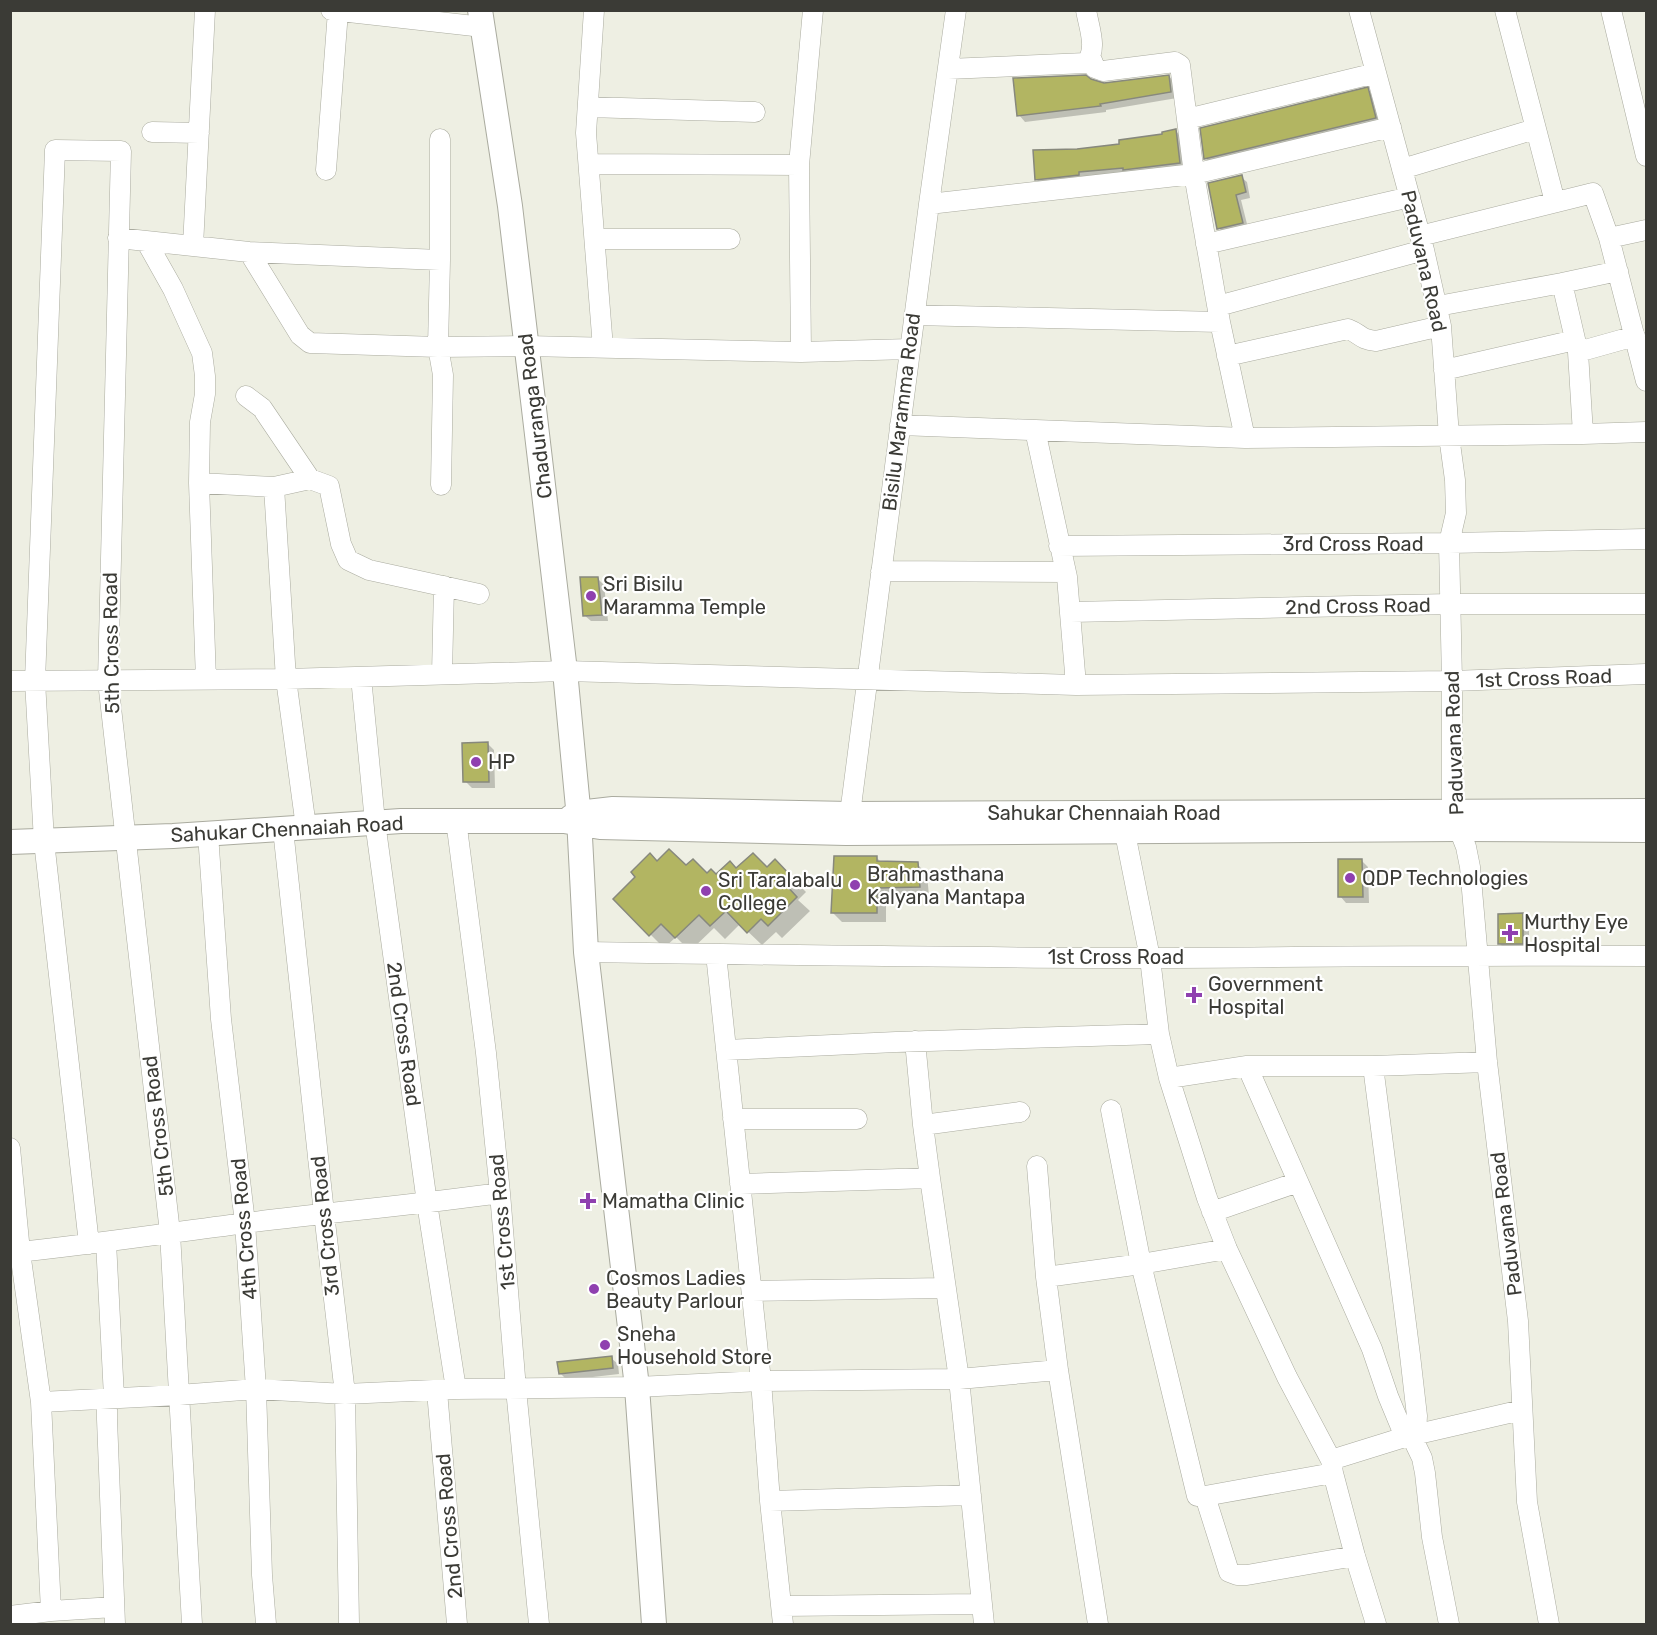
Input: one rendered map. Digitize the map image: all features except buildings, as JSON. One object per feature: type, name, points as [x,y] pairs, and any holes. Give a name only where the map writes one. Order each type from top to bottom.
[{"type":"street","points":[[193,246],[205,10]]},
{"type":"street","points":[[331,10],[481,19]]},
{"type":"street","points":[[594,10],[586,134],[603,348]]},
{"type":"street","points":[[801,352],[799,165],[813,10]]},
{"type":"street","name":"Bisilu Maramma Road","points":[[850,814],[928,204],[956,10]]},
{"type":"street","points":[[948,69],[1086,63],[1091,58],[1093,49],[1086,10]]},
{"type":"street","name":"Paduvana Road","points":[[1359,10],[1410,197],[1439,316],[1455,480],[1456,513],[1449,543],[1455,820],[1466,848],[1470,867],[1487,1062],[1518,1321],[1527,1502],[1549,1624]]},
{"type":"street","points":[[1505,10],[1555,202]]},
{"type":"street","points":[[1611,10],[1647,156]]},
{"type":"street","points":[[326,170],[338,11]]},
{"type":"street","name":"Chaduranga Road","points":[[481,19],[510,206],[565,670],[574,819],[586,952],[637,1387],[654,1624]]},
{"type":"street","points":[[1091,58],[1095,68],[1102,71],[1175,62],[1180,65],[1194,174],[1206,244],[1245,438]]},
{"type":"street","points":[[1187,119],[1376,74]]},
{"type":"street","points":[[588,107],[754,112]]},
{"type":"street","points":[[928,204],[1194,174],[1391,127]]},
{"type":"street","points":[[1402,169],[1535,129]]},
{"type":"street","points":[[152,132],[199,134]]},
{"type":"street","points":[[440,139],[438,347],[443,375],[441,485]]},
{"type":"street","name":"5th Cross Road","points":[[35,681],[55,150],[121,151],[108,681],[170,1233],[192,1624]]},
{"type":"street","points":[[589,164],[799,165]]},
{"type":"street","points":[[914,315],[1219,314],[1422,243],[1555,202],[1593,193],[1609,238],[1647,381]]},
{"type":"street","points":[[1206,244],[1410,197]]},
{"type":"street","points":[[1609,238],[1647,230]]},
{"type":"street","points":[[118,238],[249,252],[440,260]]},
{"type":"street","points":[[595,239],[730,239]]},
{"type":"street","points":[[146,241],[173,289],[202,353],[205,394],[200,422],[199,483],[207,680]]},
{"type":"street","points":[[249,252],[300,335],[310,343],[801,352],[910,349]]},
{"type":"street","points":[[1227,356],[1348,329],[1365,340],[1376,341],[1439,316],[1562,283],[1618,271]]},
{"type":"street","points":[[1562,283],[1577,346],[1583,434]]},
{"type":"street","points":[[1444,370],[1635,336]]},
{"type":"street","points":[[246,396],[262,408],[310,479]]},
{"type":"street","points":[[900,425],[1245,438],[1647,432]]},
{"type":"street","points":[[1035,430],[1066,572],[1076,685]]},
{"type":"street","points":[[199,483],[274,487],[310,479],[329,486],[341,544],[348,560],[369,570],[479,594]]},
{"type":"street","name":"3rd Cross Road","points":[[274,487],[295,828],[324,1213],[345,1394],[349,1624]]},
{"type":"street","name":"3rd Cross Road","points":[[1059,546],[1647,539]]},
{"type":"street","points":[[881,571],[1066,572]]},
{"type":"street","points":[[442,674],[444,586]]},
{"type":"street","name":"2nd Cross Road","points":[[1071,612],[1450,604],[1647,604]]},
{"type":"street","name":"1st Cross Road","points":[[10,681],[286,679],[565,670],[1076,685],[1452,681],[1647,674]]},
{"type":"street","name":"2nd Cross Road","points":[[361,677],[375,822],[427,1203],[447,1390],[457,1624]]},
{"type":"street","points":[[23,1618],[51,1611],[115,1616],[107,1419],[107,1406],[114,1397],[97,1243],[44,841],[35,681]]},
{"type":"street","name":"Sahukar Chennaiah Road","points":[[10,842],[208,834],[375,822],[574,819],[612,809],[1123,822]]},
{"type":"street","name":"Sahukar Chennaiah Road","points":[[574,819],[600,827],[846,832],[1123,822],[1455,820],[1647,811]]},
{"type":"street","name":"1st Cross Road","points":[[456,820],[486,1053],[539,1624]]},
{"type":"street","name":"Sahukar Chennaiah Road","points":[[1455,820],[1647,830]]},
{"type":"street","points":[[1123,822],[1149,958],[1159,1034],[1169,1078],[1212,1212],[1227,1250],[1332,1467],[1355,1556],[1376,1624]]},
{"type":"street","name":"4th Cross Road","points":[[208,834],[221,1019],[245,1223],[256,1389],[262,1575],[266,1624]]},
{"type":"street","name":"1st Cross Road","points":[[586,952],[1149,958],[1647,956]]},
{"type":"street","points":[[716,954],[761,1380],[770,1501],[782,1615],[982,1604]]},
{"type":"street","points":[[726,1050],[915,1041],[1159,1034]]},
{"type":"street","points":[[915,1041],[923,1125],[959,1379],[984,1624]]},
{"type":"street","points":[[1169,1078],[1247,1066],[1373,1066],[1487,1062]]},
{"type":"street","points":[[1247,1066],[1372,1349],[1388,1396],[1422,1458],[1432,1537],[1449,1624]]},
{"type":"street","points":[[1373,1066],[1416,1406],[1411,1436]]},
{"type":"street","points":[[1112,1110],[1141,1264],[1197,1496],[1332,1467],[1411,1436],[1522,1410]]},
{"type":"street","points":[[923,1125],[1020,1112]]},
{"type":"street","points":[[733,1119],[857,1119]]},
{"type":"street","points":[[10,1148],[15,1252],[41,1402],[51,1611]]},
{"type":"street","points":[[1037,1166],[1046,1278],[1058,1370],[1098,1624]]},
{"type":"street","points":[[740,1184],[930,1178]]},
{"type":"street","points":[[1212,1212],[1298,1182]]},
{"type":"street","points":[[15,1252],[500,1193]]},
{"type":"street","points":[[1046,1278],[1227,1250]]},
{"type":"street","points":[[752,1291],[945,1288]]},
{"type":"street","points":[[41,1402],[256,1389],[345,1394],[637,1387],[761,1380],[959,1379],[1058,1370]]},
{"type":"street","points":[[770,1501],[970,1495]]},
{"type":"street","points":[[1205,1496],[1229,1572],[1247,1575],[1355,1556]]},
{"type":"place","name":"Sri Bisilu Maramma Temple","points":[[591,596]]},
{"type":"place","name":"HP","points":[[476,762]]},
{"type":"place","name":"QDP Technologies","points":[[1350,878]]},
{"type":"place","name":"Brahmasthana Kalyana Mantapa","points":[[855,885]]},
{"type":"place","name":"Sri Taralabalu College","points":[[706,891]]},
{"type":"place","name":"Murthy Eye Hospital","points":[[1510,933]]},
{"type":"place","name":"Government Hospital","points":[[1194,995]]},
{"type":"place","name":"Mamatha Clinic","points":[[588,1201]]},
{"type":"place","name":"Cosmos Ladies Beauty Parlour","points":[[594,1289]]},
{"type":"place","name":"Sneha Household Store","points":[[605,1345]]}]
